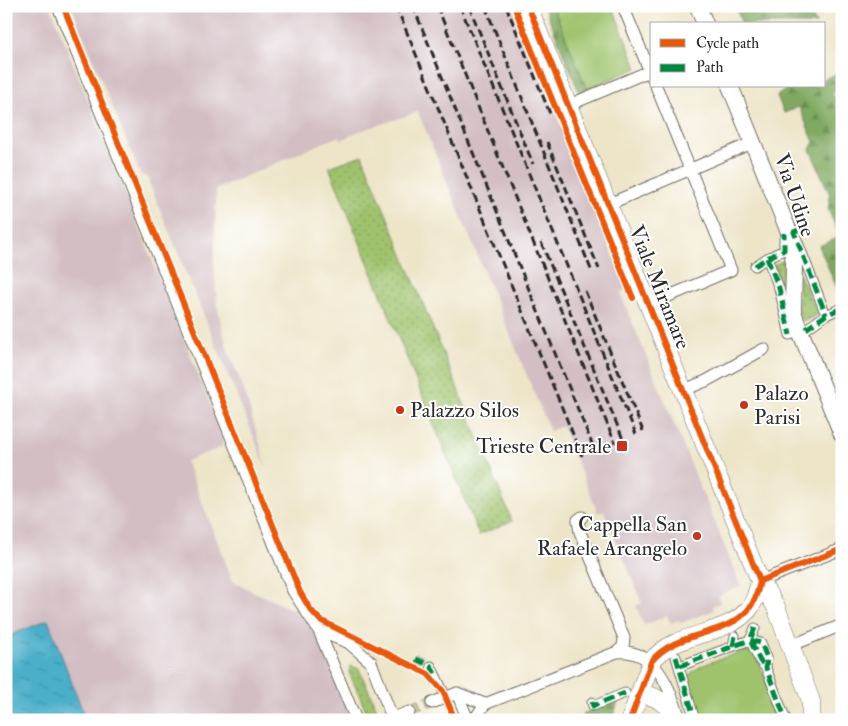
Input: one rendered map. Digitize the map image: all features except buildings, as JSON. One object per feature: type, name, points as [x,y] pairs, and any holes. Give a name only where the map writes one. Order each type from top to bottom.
[{"type":"main road","name":"Viale Miramare","points":[[528,6],[650,304],[760,581],[776,607],[811,702],[811,720]]},
{"type":"main road","points":[[698,6],[704,22]]},
{"type":"main road","name":"Via Udine","points":[[731,88],[754,142],[790,238],[794,262],[793,310],[842,434]]},
{"type":"main road","points":[[630,720],[631,695],[657,654],[669,646],[742,616],[754,601],[760,581]]},
{"type":"main road","points":[[631,695],[648,695],[656,698],[689,719]]},
{"type":"street","points":[[58,6],[293,591],[319,631],[356,720]]},
{"type":"street","points":[[623,6],[650,71]]},
{"type":"street","points":[[569,106],[650,73]]},
{"type":"street","points":[[650,304],[731,270],[657,88]]},
{"type":"street","points":[[609,204],[754,142]]},
{"type":"street","points":[[798,230],[794,232],[826,315]]},
{"type":"street","points":[[755,266],[784,250],[784,234]]},
{"type":"street","points":[[767,258],[779,288],[791,334]]},
{"type":"street","points":[[806,329],[826,315],[842,308]]},
{"type":"street","points":[[684,390],[706,381],[764,349]]},
{"type":"street","points":[[474,720],[485,704],[617,652],[623,647],[624,638],[580,532],[578,520],[582,517]]},
{"type":"street","points":[[760,581],[842,549]]},
{"type":"street","points":[[790,646],[842,625]]},
{"type":"street","points":[[750,640],[755,628]]},
{"type":"street","points":[[319,631],[349,643],[371,662],[393,719],[409,712]]},
{"type":"street","points":[[733,646],[735,636]]},
{"type":"street","points":[[680,666],[716,657],[733,646],[750,640],[761,643],[767,658],[765,664],[776,689],[786,720]]},
{"type":"street","points":[[617,652],[636,653],[651,662],[664,678],[689,719]]},
{"type":"street","points":[[676,657],[680,666],[680,681],[689,719]]},
{"type":"street","points":[[432,703],[458,693],[485,704]]},
{"type":"street","points":[[458,693],[468,720]]},
{"type":"street","points":[[592,702],[594,706],[631,695]]},
{"type":"shaded area","points":[[6,6],[50,6],[223,437],[222,447],[186,461],[233,582],[300,613],[317,636],[352,720],[86,720],[48,620],[6,637]]},
{"type":"shaded area","points":[[71,6],[512,6],[627,289],[621,292],[621,295],[741,586],[718,596],[720,603],[712,606],[714,610],[681,623],[679,620],[671,623],[667,616],[644,625],[636,606],[642,603],[604,511],[598,513],[562,426],[550,431],[418,112],[357,132],[342,140],[339,136],[216,189],[214,266],[217,306],[227,348],[246,396],[267,469],[146,175],[141,176]]},
{"type":"green space","points":[[544,6],[553,6],[587,89],[579,92]]},
{"type":"green space","points":[[553,6],[612,6],[637,68],[587,89]]},
{"type":"green space","points":[[735,6],[807,6],[815,22],[741,22]]},
{"type":"green space","points":[[842,71],[842,86],[832,94],[842,104],[842,252],[838,254],[842,260],[842,300],[819,246],[840,237],[828,209],[830,195],[810,149],[814,142],[799,107],[784,113],[777,96],[787,88],[826,88],[826,78]]},
{"type":"green space","points":[[362,155],[512,521],[479,535],[329,167]]},
{"type":"green space","points":[[788,259],[790,284],[782,288],[773,265]]},
{"type":"green space","points":[[798,271],[818,315],[802,322],[799,315]]},
{"type":"green space","points":[[744,651],[752,651],[757,657],[780,720],[698,720],[685,681],[689,675],[703,665]]},
{"type":"green space","points":[[351,666],[359,669],[382,720],[370,720],[349,672]]},
{"type":"green space","points":[[619,699],[612,720],[591,720],[590,716],[585,720],[582,714]]},
{"type":"water","points":[[48,620],[86,720],[6,720],[6,637]]},
{"type":"tunnel","points":[[416,659],[431,666]]},
{"type":"tunnel","points":[[409,712],[432,703]]},
{"type":"railway","points":[[396,6],[582,456]]},
{"type":"railway","points":[[413,6],[595,451]]},
{"type":"railway","points":[[437,6],[615,443]]},
{"type":"railway","points":[[460,6],[636,434]]},
{"type":"railway","points":[[469,6],[533,164]]},
{"type":"railway","points":[[485,6],[592,272]]},
{"type":"railway","points":[[506,6],[551,116]]},
{"type":"railway","points":[[547,142],[599,269]]},
{"type":"railway","points":[[541,242],[623,439]]},
{"type":"railway","points":[[585,291],[643,431]]},
{"type":"marked path","points":[[798,230],[794,232],[826,315]]},
{"type":"marked path","points":[[755,266],[784,250],[784,233]]},
{"type":"marked path","points":[[767,258],[779,288],[790,335]]},
{"type":"marked path","points":[[806,329],[826,315],[842,308]]},
{"type":"marked path","points":[[755,628],[750,640],[760,661],[766,668],[765,664]]},
{"type":"marked path","points":[[733,646],[735,636]]},
{"type":"marked path","points":[[680,666],[750,640],[761,643],[767,658],[766,668],[786,720]]},
{"type":"marked path","points":[[676,657],[695,720]]},
{"type":"marked path","points":[[416,659],[431,666],[437,678]]},
{"type":"marked path","points":[[592,702],[593,706],[625,693]]},
{"type":"cycle path","points":[[63,6],[300,592],[310,609],[320,620],[428,674],[443,691],[455,720]]},
{"type":"cycle path","points":[[514,6],[633,298]]},
{"type":"cycle path","points":[[528,6],[760,581]]},
{"type":"cycle path","points":[[760,581],[842,549]]},
{"type":"cycle path","points":[[630,720],[651,662],[661,652],[673,645],[738,619],[753,604],[760,581]]},
{"type":"place","name":"Palazo Parisi","points":[[744,405]]},
{"type":"place","name":"Palazzo Silos","points":[[400,410]]},
{"type":"place","name":"Trieste Centrale","points":[[622,446]]},
{"type":"place","name":"Cappella San Rafaele Arcangelo","points":[[697,536]]}]
